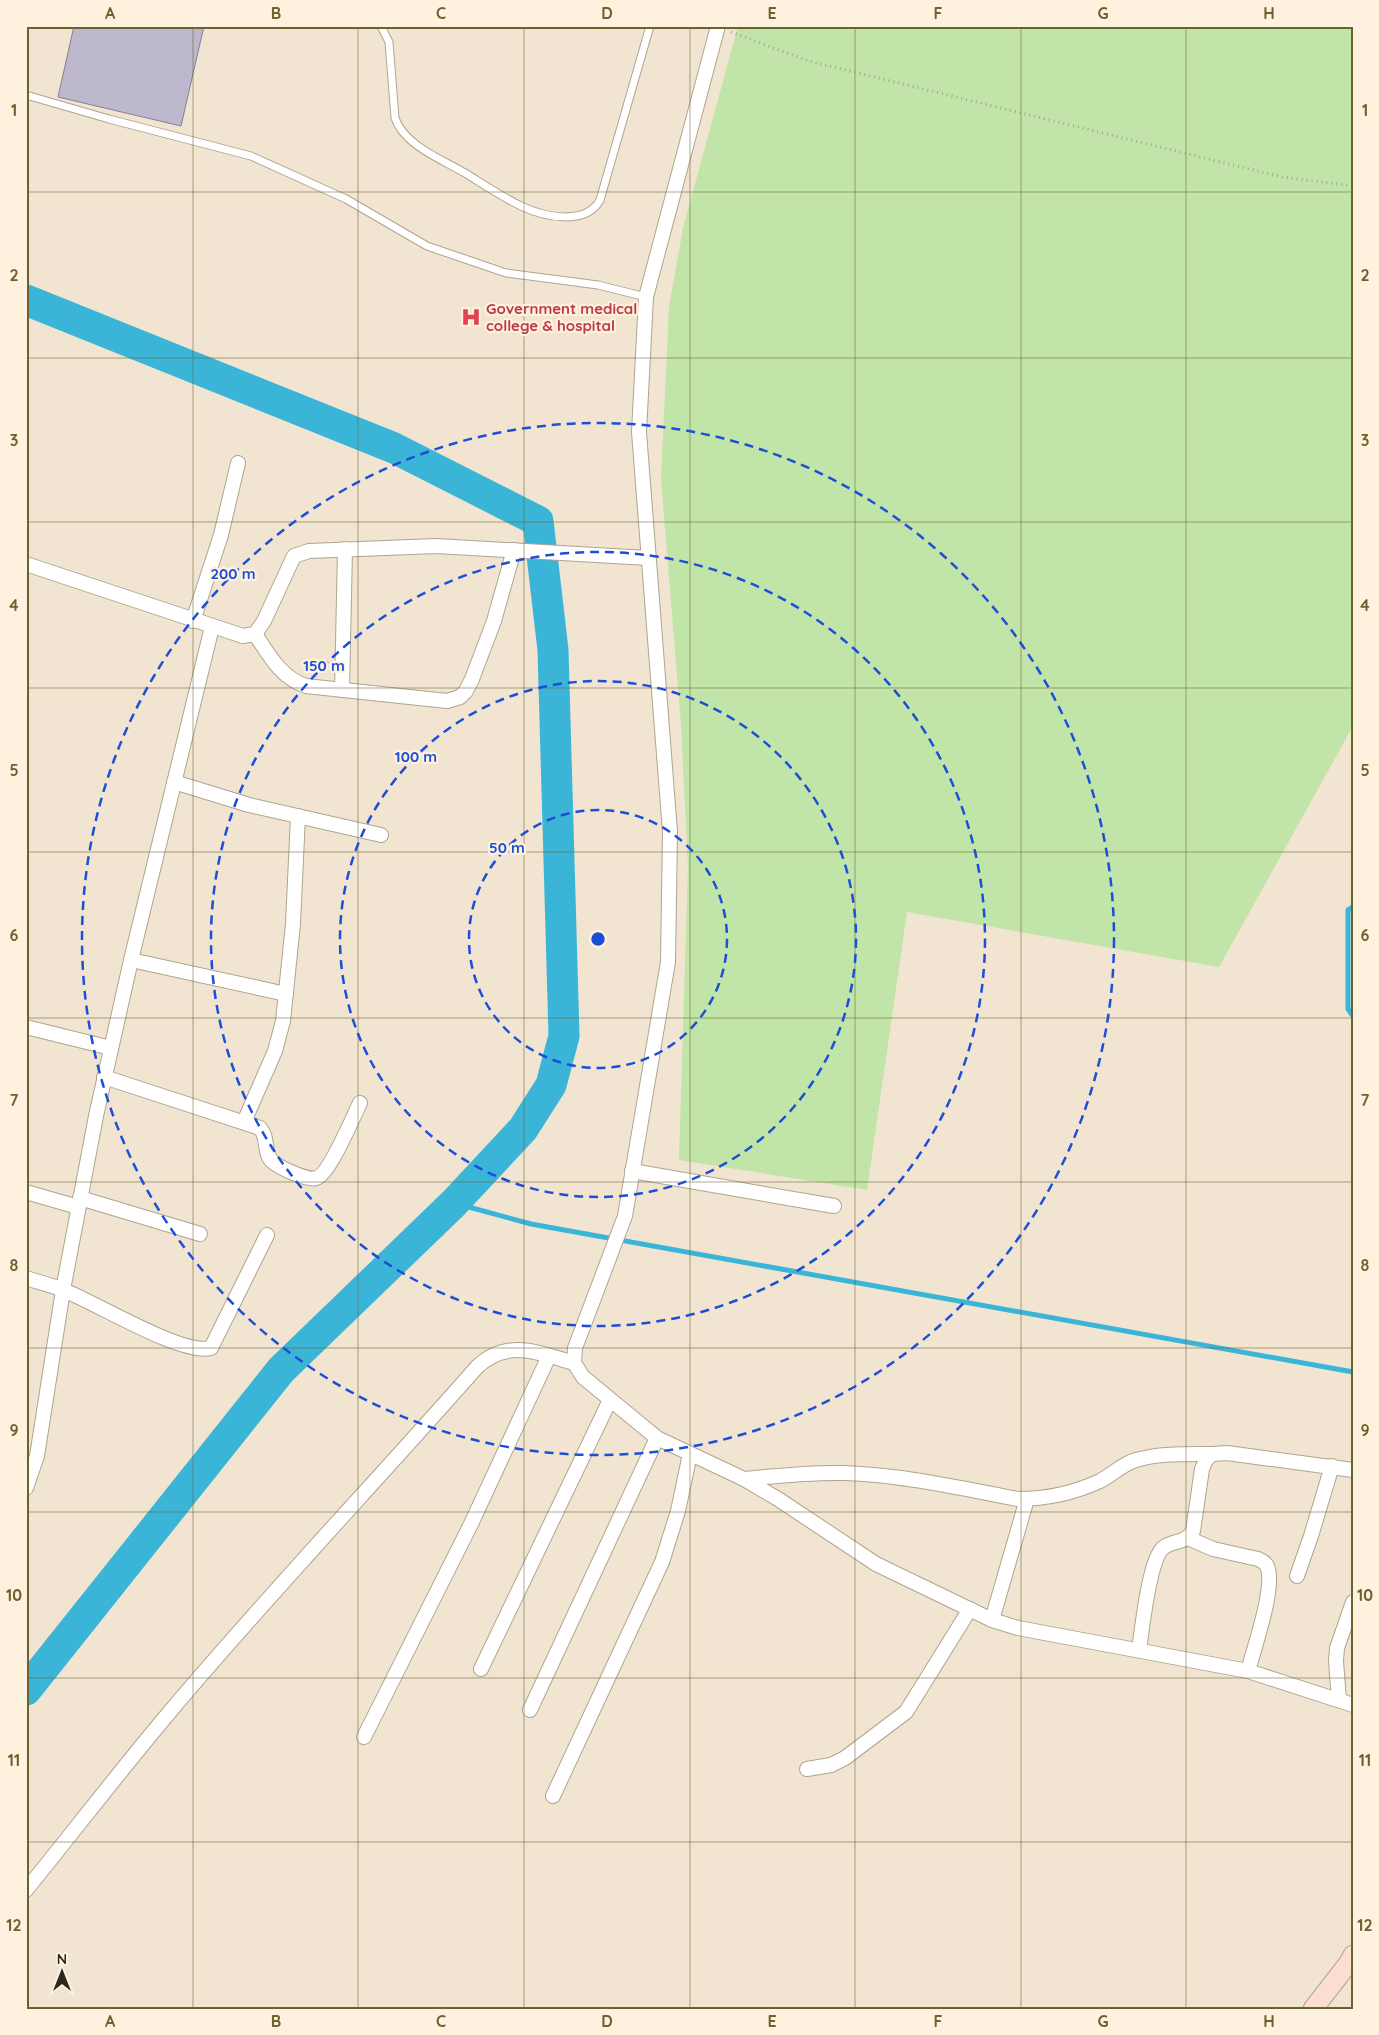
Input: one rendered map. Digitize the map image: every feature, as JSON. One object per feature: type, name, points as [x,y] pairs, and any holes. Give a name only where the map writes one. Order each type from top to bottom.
[{"type":"street","points":[[718,27],[646,297],[639,432],[670,832],[668,962],[624,1216],[613,1250],[575,1348],[574,1363],[583,1377],[657,1438],[744,1479],[876,1564],[992,1620],[1018,1628],[1248,1671],[1353,1705]]},
{"type":"street","points":[[193,621],[221,535],[238,463]]},
{"type":"street","points":[[26,564],[193,621],[243,636],[255,634],[264,621],[294,556],[309,551],[436,546],[648,558]]},
{"type":"street","points":[[342,690],[345,549]]},
{"type":"street","points":[[255,634],[281,672],[294,682],[306,686],[447,701],[460,697],[466,691],[472,679],[521,550]]},
{"type":"street","points":[[26,1488],[36,1456],[63,1290],[104,1077],[212,627]]},
{"type":"street","points":[[174,782],[249,806],[381,835]]},
{"type":"street","points":[[244,1122],[279,1040],[293,924],[298,816]]},
{"type":"street","points":[[131,960],[286,994]]},
{"type":"street","points":[[26,1027],[111,1048]]},
{"type":"street","points":[[104,1077],[260,1128],[264,1133],[268,1156],[274,1163],[305,1178],[316,1178],[323,1174],[360,1103]]},
{"type":"street","points":[[632,1171],[834,1206]]},
{"type":"street","points":[[26,1192],[79,1203],[200,1234]]},
{"type":"street","points":[[26,1278],[63,1290],[160,1336],[192,1348],[203,1350],[211,1348],[268,1235]]},
{"type":"street","points":[[26,1890],[168,1714],[303,1559],[486,1358],[514,1349],[531,1351],[574,1363]]},
{"type":"street","points":[[364,1737],[471,1524],[549,1356]]},
{"type":"street","points":[[482,1669],[610,1400]]},
{"type":"street","points":[[530,1710],[657,1438]]},
{"type":"street","points":[[744,1479],[813,1474],[845,1474],[916,1480],[1018,1499],[1027,1499],[1076,1490],[1100,1481],[1136,1460],[1170,1453],[1227,1453],[1353,1470]]},
{"type":"street","points":[[553,1796],[662,1562],[678,1511],[690,1454]]},
{"type":"street","points":[[1140,1650],[1150,1585],[1160,1552],[1164,1547],[1188,1538],[1193,1531],[1202,1469],[1206,1460],[1212,1454]]},
{"type":"street","points":[[1297,1576],[1312,1536],[1332,1466]]},
{"type":"street","points":[[992,1620],[1027,1499]]},
{"type":"street","points":[[1188,1538],[1212,1549],[1258,1559],[1264,1562],[1268,1568],[1268,1596],[1248,1671]]},
{"type":"street","points":[[1339,1700],[1337,1648],[1353,1602]]},
{"type":"street","points":[[807,1769],[831,1765],[845,1758],[906,1712],[970,1610]]},
{"type":"street","points":[[1313,2009],[1348,1964],[1353,1954]]},
{"type":"lane","points":[[381,26],[389,42],[395,118],[398,128],[405,135],[421,147],[522,207],[542,213],[575,217],[587,214],[595,208],[602,192],[650,26]]},
{"type":"lane","points":[[26,95],[251,156],[346,199],[427,246],[506,273],[598,285],[646,297]]},
{"type":"path","points":[[718,27],[809,60],[1282,177],[1353,186]]},
{"type":"green space","points":[[738,26],[1353,26],[1353,726],[1219,967],[907,912],[867,1190],[679,1160],[688,865],[681,725],[661,479],[669,307],[683,228]]},
{"type":"building","points":[[74,26],[204,26],[181,126],[58,97]]},
{"type":"waterway","points":[[26,300],[394,448],[538,521],[553,650],[564,1036],[551,1085],[523,1129],[454,1203],[281,1370],[26,1690]]},
{"type":"waterway","points":[[1353,907],[1348,910],[1348,1009],[1353,1016]]},
{"type":"waterway","points":[[454,1203],[531,1224],[1353,1372]]},
{"type":"place","name":"Government medical college & hospital","points":[[471,317]]}]
